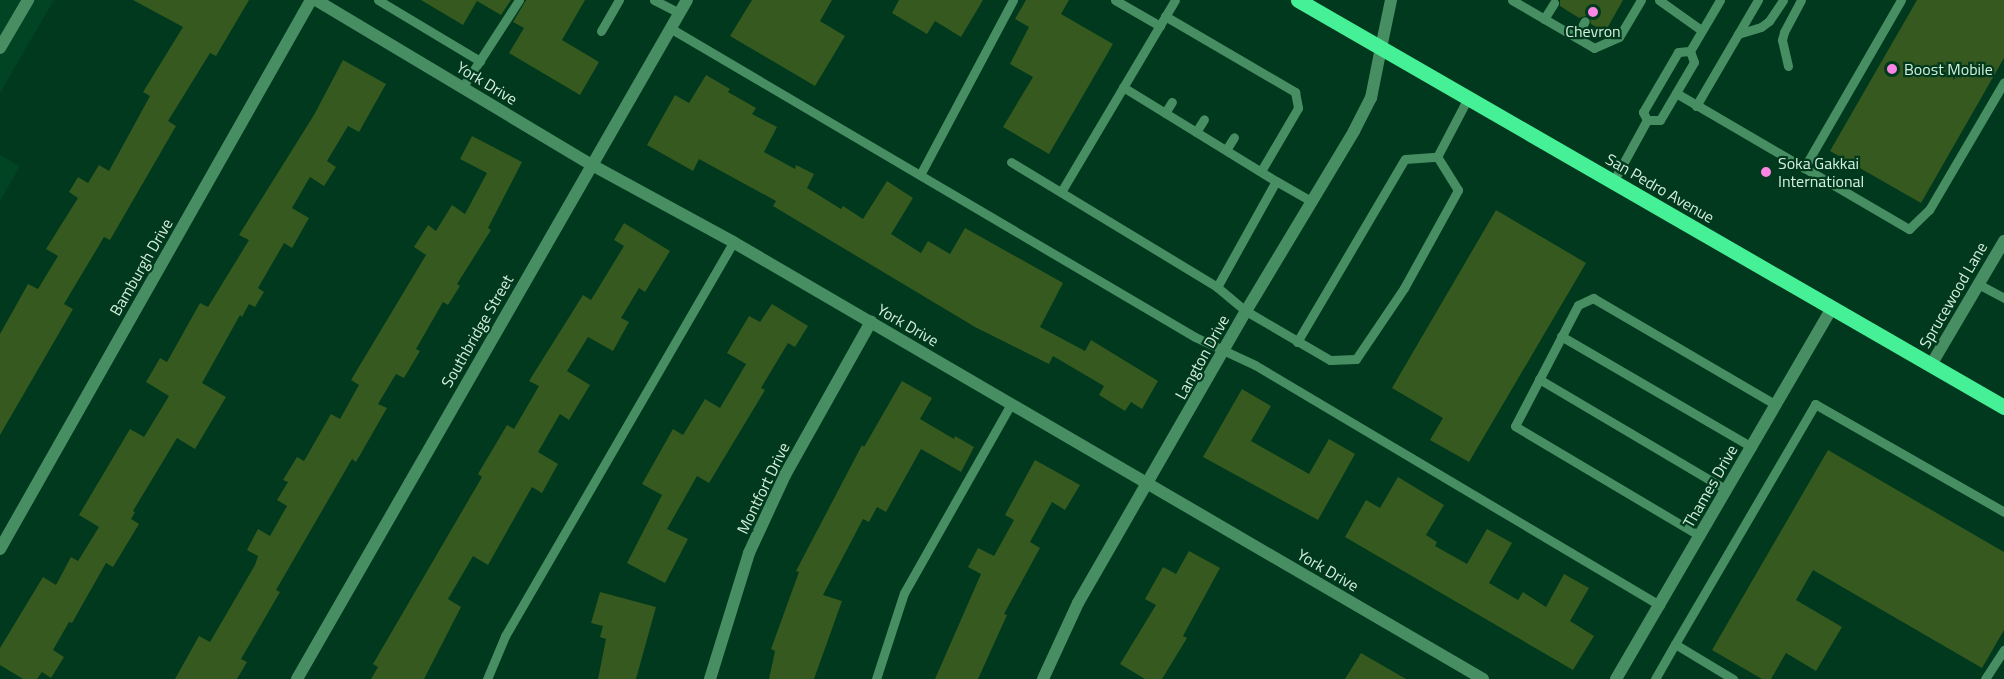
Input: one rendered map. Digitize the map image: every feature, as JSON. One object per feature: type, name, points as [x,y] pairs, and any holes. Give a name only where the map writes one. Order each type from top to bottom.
[{"type":"main road","name":"San Pedro Avenue","points":[[1298,0],[2004,406]]},
{"type":"street","points":[[0,48],[27,0]]},
{"type":"street","name":"Bamburgh Drive","points":[[0,549],[312,0]]},
{"type":"street","name":"York Drive","points":[[316,0],[592,165],[733,242],[1482,679]]},
{"type":"street","name":"Southbridge Street","points":[[297,679],[687,0]]},
{"type":"street","name":"Langton Drive","points":[[1043,679],[1078,603],[1371,98],[1391,0]]},
{"type":"street","name":"Sprucewood Lane","points":[[1931,365],[2004,241]]},
{"type":"street","name":"Thames Drive","points":[[1616,679],[1832,308]]},
{"type":"street","name":"Montfort Drive","points":[[710,679],[731,607],[758,534],[801,445],[871,322]]},
{"type":"lane","points":[[378,0],[480,61]]},
{"type":"lane","points":[[462,87],[519,0]]},
{"type":"lane","points":[[601,31],[619,0]]},
{"type":"lane","points":[[654,0],[679,13]]},
{"type":"lane","points":[[920,175],[1013,0]]},
{"type":"lane","points":[[1115,0],[1160,26]]},
{"type":"lane","points":[[1061,192],[1175,0]]},
{"type":"lane","points":[[1512,0],[1594,48],[1619,37],[1641,0]]},
{"type":"lane","points":[[1659,0],[1701,30]]},
{"type":"lane","points":[[1647,120],[1660,120],[1694,62],[1690,51],[1720,0]]},
{"type":"lane","points":[[1696,106],[1758,0]]},
{"type":"lane","points":[[1738,34],[1761,27],[1769,21],[1783,0]]},
{"type":"lane","points":[[1788,66],[1782,40],[1802,0]]},
{"type":"lane","points":[[1804,168],[1901,0]]},
{"type":"lane","points":[[1544,19],[1554,3]]},
{"type":"lane","points":[[1166,16],[1205,44],[1267,80],[1294,92],[1298,108],[1261,171]]},
{"type":"lane","points":[[1576,37],[1585,21]]},
{"type":"lane","points":[[670,28],[1225,352],[1255,365],[1660,605]]},
{"type":"lane","points":[[1647,120],[1643,112],[1678,52],[1690,51]]},
{"type":"lane","points":[[1676,93],[1909,229],[1929,210],[2004,82]]},
{"type":"lane","points":[[1123,87],[1311,201]]},
{"type":"lane","points":[[1437,157],[1468,98]]},
{"type":"lane","points":[[1165,113],[1172,102]]},
{"type":"lane","points":[[1196,132],[1203,119]]},
{"type":"lane","points":[[1613,182],[1647,120]]},
{"type":"lane","points":[[1226,150],[1234,137]]},
{"type":"lane","points":[[1011,162],[1217,287],[1246,311],[1330,360],[1356,359],[1404,288],[1458,190],[1437,157]]},
{"type":"lane","points":[[1297,342],[1405,159],[1437,157]]},
{"type":"lane","points":[[1217,287],[1276,181]]},
{"type":"lane","points":[[487,679],[505,636],[733,242]]},
{"type":"lane","points":[[1978,284],[2004,298]]},
{"type":"lane","points":[[1700,536],[1515,426],[1578,305],[1593,298],[1776,405]]},
{"type":"lane","points":[[1561,336],[1752,447]]},
{"type":"lane","points":[[1539,379],[1727,490]]},
{"type":"lane","points":[[876,679],[904,593],[1011,404]]},
{"type":"lane","points":[[1655,679],[1815,404],[2004,512]]},
{"type":"lane","points":[[1675,644],[1733,679]]},
{"type":"lane","points":[[1985,679],[2004,650]]},
{"type":"shaded area","points":[[0,0],[54,0],[0,93]]},
{"type":"shaded area","points":[[0,155],[20,166],[0,201]]},
{"type":"building","points":[[133,0],[249,0],[216,56],[210,53],[168,121],[176,126],[110,240],[104,237],[64,304],[73,309],[0,435],[0,334],[28,284],[38,289],[58,256],[46,249],[78,198],[69,192],[78,177],[88,183],[99,165],[109,171],[150,96],[143,92],[183,27]]},
{"type":"building","points":[[421,0],[511,0],[501,15],[477,1],[463,25]]},
{"type":"building","points":[[526,0],[585,0],[562,40],[599,62],[580,95],[509,53],[524,28],[513,22]]},
{"type":"building","points":[[752,0],[832,0],[820,21],[845,36],[815,86],[730,36]]},
{"type":"building","points":[[899,0],[983,0],[961,37],[935,21],[927,34],[892,13]]},
{"type":"building","points":[[1026,0],[1069,0],[1061,14],[1113,44],[1049,154],[1003,127],[1033,77],[1010,64],[1029,27],[1015,19]]},
{"type":"building","name":"Chevron","points":[[1560,0],[1623,0],[1605,32],[1591,24],[1589,15],[1579,18],[1560,6]]},
{"type":"building","points":[[1917,0],[2004,0],[2004,58],[1921,203],[1830,151]]},
{"type":"building","points":[[343,60],[386,84],[359,132],[348,126],[327,161],[336,167],[324,186],[310,177],[292,208],[309,218],[292,248],[284,243],[258,288],[264,292],[255,307],[249,304],[242,317],[240,315],[202,383],[226,397],[195,449],[177,438],[133,511],[135,512],[131,519],[139,524],[113,567],[106,563],[72,623],[69,622],[53,650],[64,657],[51,678],[42,672],[37,679],[23,679],[0,665],[0,648],[43,577],[56,585],[71,557],[78,561],[99,527],[79,515],[130,429],[144,437],[169,396],[146,382],[160,358],[167,362],[200,303],[208,307],[249,240],[239,235],[314,115]]},
{"type":"building","points":[[706,75],[730,89],[728,92],[756,108],[752,114],[777,127],[764,152],[795,169],[796,165],[814,174],[807,188],[841,209],[843,206],[863,219],[887,181],[913,198],[891,234],[921,253],[928,241],[950,254],[965,228],[1063,283],[1040,327],[1085,351],[1091,340],[1158,381],[1142,409],[1131,402],[1125,411],[1099,395],[1104,386],[1053,356],[1049,364],[975,327],[773,206],[776,201],[699,159],[693,171],[647,145],[675,95],[689,103]]},
{"type":"building","points":[[472,136],[522,162],[488,228],[491,230],[457,284],[460,286],[448,305],[443,302],[416,349],[420,351],[404,378],[396,374],[378,404],[387,408],[356,462],[352,459],[276,590],[280,592],[241,659],[247,662],[237,679],[175,679],[199,636],[210,642],[255,565],[258,556],[247,550],[258,529],[270,536],[287,506],[277,500],[288,482],[283,480],[297,457],[304,461],[331,414],[340,419],[359,385],[351,380],[426,255],[414,247],[428,225],[436,231],[452,205],[465,214],[487,173],[460,159]]},
{"type":"building","points":[[1496,210],[1586,263],[1469,462],[1430,440],[1443,418],[1392,388]]},
{"type":"building","points":[[624,223],[670,251],[645,292],[639,288],[621,318],[629,322],[613,351],[588,337],[567,371],[590,385],[569,420],[560,414],[538,452],[558,464],[542,493],[532,487],[488,565],[473,556],[448,599],[461,607],[424,679],[371,679],[378,667],[373,664],[482,477],[478,474],[507,425],[514,429],[539,386],[529,381],[583,295],[591,300],[624,246],[614,240]]},
{"type":"building","points":[[772,304],[808,326],[795,347],[788,343],[761,388],[765,390],[709,483],[697,476],[667,529],[688,539],[665,583],[627,563],[662,495],[642,484],[673,429],[683,435],[705,399],[720,408],[746,364],[727,353],[749,316],[760,322]]},
{"type":"building","points":[[902,381],[932,398],[920,419],[954,439],[955,436],[974,447],[961,472],[921,449],[886,512],[877,507],[869,522],[863,519],[823,595],[842,601],[814,679],[769,679],[775,651],[771,649],[799,572],[796,571],[862,445],[864,447]]},
{"type":"building","points":[[1242,389],[1271,406],[1251,441],[1309,474],[1329,439],[1355,454],[1318,520],[1203,457]]},
{"type":"building","points":[[1828,450],[2004,552],[2004,630],[1982,668],[1813,570],[1796,600],[1842,627],[1816,671],[1786,653],[1771,679],[1762,679],[1712,650]]},
{"type":"building","points":[[1035,460],[1080,485],[1065,510],[1052,502],[1030,542],[1040,548],[1004,614],[1007,615],[978,679],[935,679],[981,574],[968,567],[978,548],[994,556],[1014,520],[1005,515]]},
{"type":"building","points":[[1398,477],[1444,505],[1426,535],[1437,542],[1435,546],[1467,564],[1487,529],[1512,543],[1489,583],[1518,600],[1523,592],[1546,607],[1564,574],[1589,588],[1570,621],[1594,636],[1573,670],[1345,537],[1366,500],[1380,508]]},
{"type":"building","points":[[1189,551],[1220,568],[1183,636],[1187,638],[1162,679],[1145,679],[1120,664],[1156,605],[1145,599],[1163,567],[1176,574]]},
{"type":"building","points":[[600,592],[656,607],[636,679],[598,679],[606,639],[600,637],[603,626],[591,623]]},
{"type":"building","points":[[1361,653],[1406,679],[1345,679]]},
{"type":"place","name":"Chevron","points":[[1593,12]]},
{"type":"place","name":"Boost Mobile","points":[[1892,69]]},
{"type":"place","name":"Soka Gakkai International","points":[[1766,172]]}]
